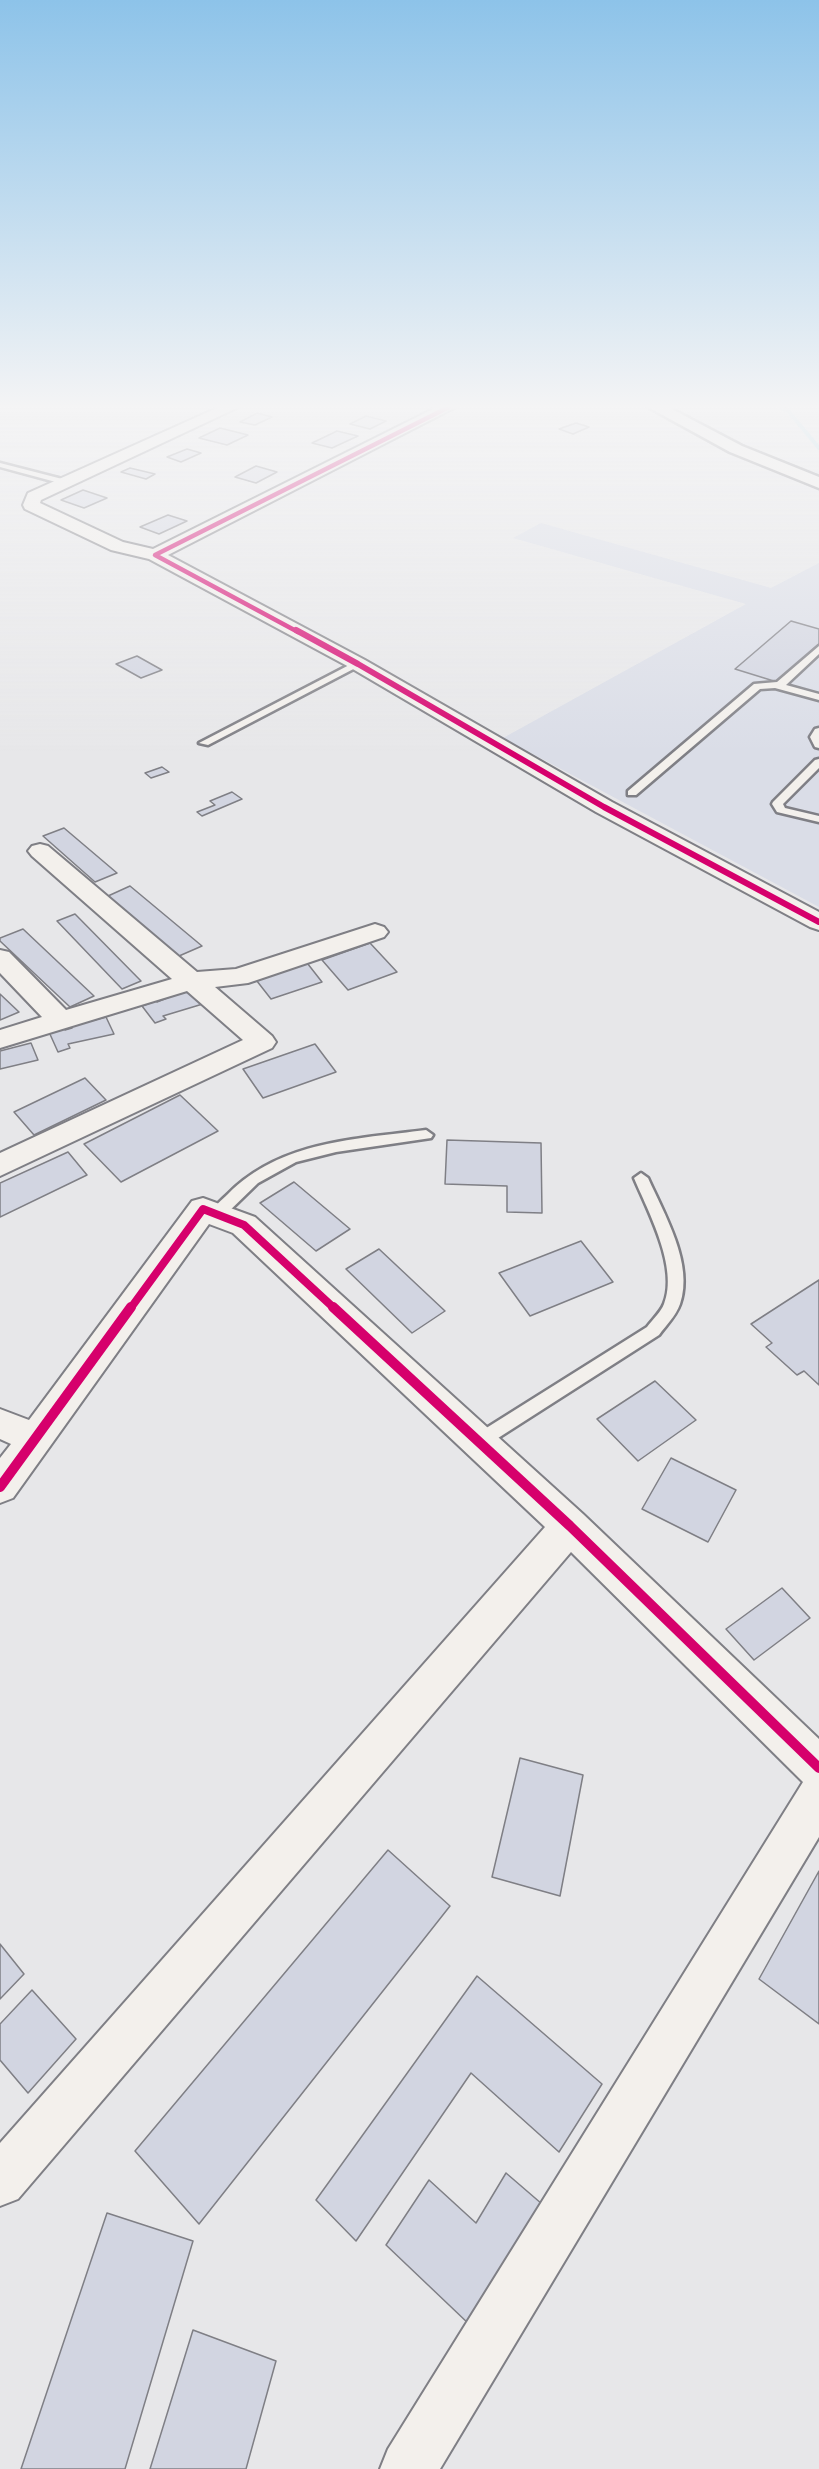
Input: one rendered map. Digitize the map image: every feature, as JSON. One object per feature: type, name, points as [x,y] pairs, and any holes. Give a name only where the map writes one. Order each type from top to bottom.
[{"type":"street","points":[[68,522],[117,546],[155,555],[358,664],[604,807],[819,922]]},
{"type":"street","points":[[155,555],[220,522]]},
{"type":"street","points":[[0,1165],[262,1041],[40,851]]},
{"type":"street","points":[[0,1039],[193,981],[239,977],[375,932]]},
{"type":"street","points":[[0,958],[60,1020]]},
{"type":"street","points":[[0,1487],[203,1209],[244,1225],[570,1526],[819,1768]]},
{"type":"street","points":[[0,1424],[36,1438]]},
{"type":"street","points":[[0,2181],[570,1526]]},
{"type":"street","points":[[408,2469],[819,1797]]},
{"type":"lane","points":[[779,686],[819,649]]},
{"type":"lane","points":[[204,742],[358,664]]},
{"type":"lane","points":[[633,793],[757,686],[770,684],[819,697]]},
{"type":"lane","points":[[819,731],[815,737],[819,746]]},
{"type":"lane","points":[[819,762],[777,804],[781,810],[819,819]]},
{"type":"lane","points":[[217,1214],[254,1178],[280,1163],[311,1153],[426,1135]]},
{"type":"lane","points":[[478,1442],[653,1331],[672,1304],[676,1278],[671,1256],[641,1178]]},
{"type":"shaded area","points":[[541,523],[771,588],[819,563],[819,907],[503,738],[746,604],[513,538]]},
{"type":"building","points":[[151,522],[184,522],[159,534],[140,527]]},
{"type":"building","points":[[791,621],[819,629],[819,644],[777,682],[735,669]]},
{"type":"building","points":[[137,656],[162,670],[141,678],[116,664]]},
{"type":"building","points":[[162,767],[169,772],[151,778],[145,773]]},
{"type":"building","points":[[232,792],[242,799],[202,816],[197,812],[215,805],[210,801]]},
{"type":"building","points":[[64,828],[117,873],[95,882],[43,836]]},
{"type":"building","points":[[130,886],[202,946],[179,956],[108,896]]},
{"type":"building","points":[[75,914],[141,981],[122,989],[57,921]]},
{"type":"building","points":[[23,929],[94,996],[70,1007],[0,941],[0,938]]},
{"type":"building","points":[[370,943],[397,972],[348,990],[322,960]]},
{"type":"building","points":[[304,959],[322,982],[271,999],[253,976]]},
{"type":"building","points":[[194,987],[206,1003],[163,1016],[166,1019],[155,1023],[142,1006],[157,1002]]},
{"type":"building","points":[[0,994],[19,1012],[0,1020]]},
{"type":"building","points":[[106,1017],[114,1034],[68,1044],[70,1048],[58,1052],[49,1032],[64,1028],[65,1030],[72,1028],[71,1026]]},
{"type":"building","points":[[31,1043],[38,1060],[0,1069],[0,1051]]},
{"type":"building","points":[[315,1044],[336,1072],[263,1098],[243,1069]]},
{"type":"building","points":[[85,1078],[106,1100],[34,1135],[14,1112]]},
{"type":"building","points":[[180,1095],[218,1131],[121,1182],[84,1144]]},
{"type":"building","points":[[447,1140],[541,1143],[542,1213],[507,1212],[507,1186],[445,1184]]},
{"type":"building","points":[[68,1152],[87,1175],[0,1217],[0,1183]]},
{"type":"building","points":[[294,1182],[350,1229],[316,1251],[260,1203]]},
{"type":"building","points":[[581,1241],[613,1282],[530,1316],[499,1273]]},
{"type":"building","points":[[379,1249],[445,1311],[412,1333],[346,1269]]},
{"type":"building","points":[[819,1280],[819,1385],[804,1371],[797,1375],[766,1347],[772,1343],[751,1324]]},
{"type":"building","points":[[655,1381],[696,1420],[638,1461],[597,1419]]},
{"type":"building","points":[[671,1458],[736,1490],[708,1542],[642,1509]]},
{"type":"building","points":[[782,1588],[810,1618],[754,1660],[726,1629]]},
{"type":"building","points":[[520,1758],[583,1775],[560,1896],[492,1877]]},
{"type":"building","points":[[388,1850],[450,1906],[199,2224],[135,2151]]},
{"type":"building","points":[[819,1871],[819,2024],[759,1979]]},
{"type":"building","points":[[0,1944],[24,1974],[0,1999]]},
{"type":"building","points":[[477,1976],[602,2084],[559,2152],[471,2073],[356,2241],[316,2200]]},
{"type":"building","points":[[32,1990],[76,2039],[28,2093],[0,2060],[0,2024]]},
{"type":"building","points":[[506,2173],[542,2204],[470,2325],[386,2245],[429,2180],[476,2223]]},
{"type":"building","points":[[107,2213],[193,2241],[125,2469],[21,2469]]},
{"type":"building","points":[[193,2330],[276,2361],[246,2469],[150,2469]]},
{"type":"cycle path","points":[[220,522],[155,555],[358,664],[604,807],[819,922]]},
{"type":"cycle path","points":[[0,1487],[203,1209],[244,1225],[570,1526],[819,1768]]}]
